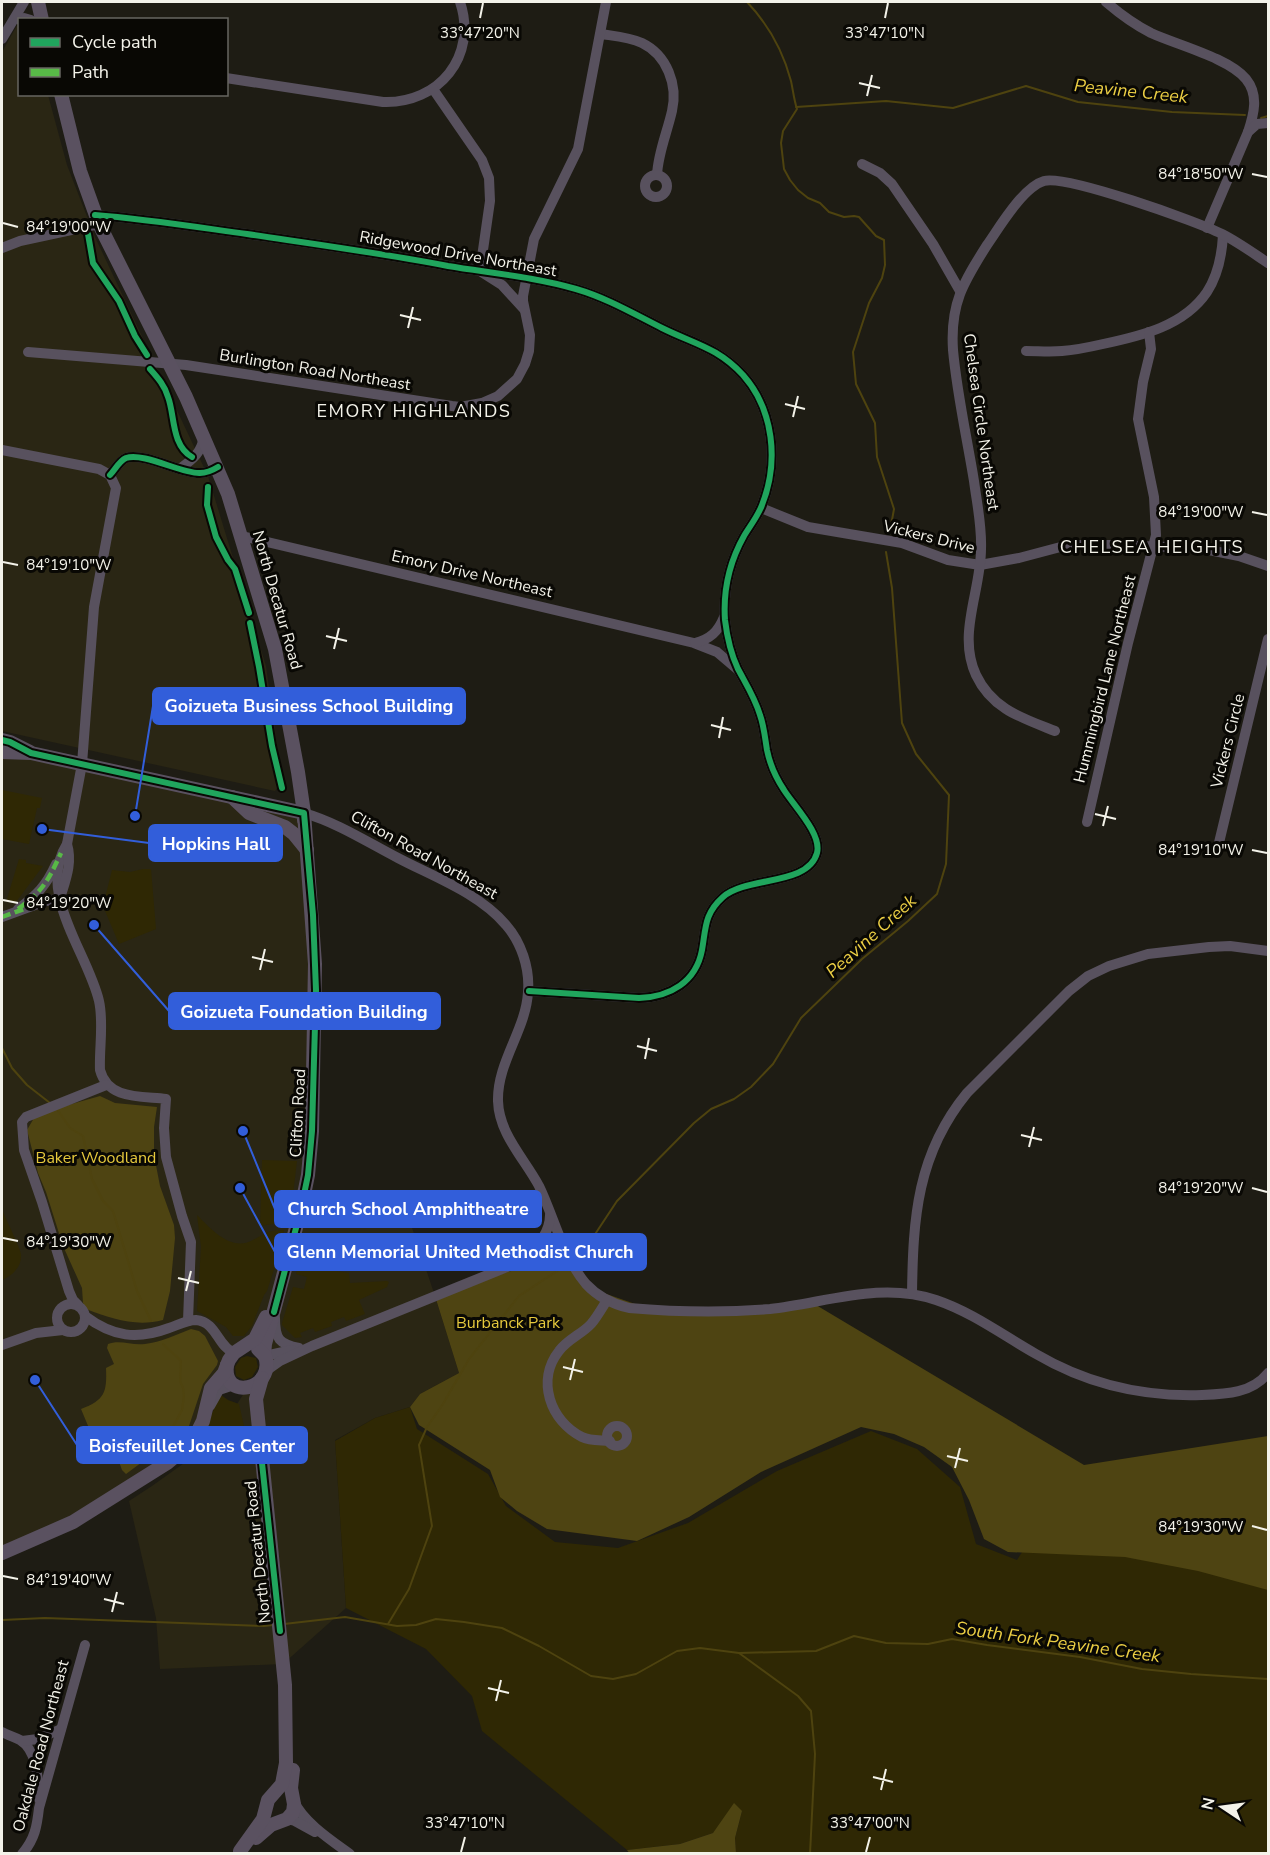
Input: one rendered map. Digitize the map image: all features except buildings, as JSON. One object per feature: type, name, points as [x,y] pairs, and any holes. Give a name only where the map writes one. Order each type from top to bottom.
[{"type":"main road","points":[[38,2],[42,18]]},
{"type":"main road","name":"North Decatur Road","points":[[61,96],[80,171],[97,219],[218,467],[242,536],[275,649],[304,813],[315,964],[315,1025]]},
{"type":"main road","points":[[2,740],[31,753]]},
{"type":"main road","points":[[2,752],[31,753],[286,809]]},
{"type":"main road","points":[[196,789],[304,813]]},
{"type":"main road","points":[[232,797],[249,813],[285,827],[294,834],[307,851]]},
{"type":"main road","name":"Clifton Road","points":[[280,1289],[297,1227],[310,1154],[315,1025]]},
{"type":"main road","points":[[280,1289],[265,1344],[267,1363],[264,1375],[252,1386],[237,1386],[228,1378],[226,1368],[239,1350],[251,1343],[258,1335],[280,1289]]},
{"type":"main road","points":[[239,1350],[259,1350],[265,1355]]},
{"type":"main road","name":"North Decatur Road","points":[[238,1852],[261,1824],[268,1800],[283,1780],[287,1724],[280,1631],[256,1399],[264,1375]]},
{"type":"main road","name":"North Decatur Road","points":[[237,1386],[252,1411],[259,1435]]},
{"type":"main road","points":[[24,1545],[73,1522]]},
{"type":"main road","name":"North Decatur Road","points":[[238,1852],[271,1825],[284,1819],[294,1810],[291,1788],[293,1747],[287,1724]]},
{"type":"main road","points":[[274,1793],[285,1793],[293,1800]]},
{"type":"main road","points":[[266,1808],[271,1817],[284,1819]]},
{"type":"street","points":[[18,18],[24,2]]},
{"type":"street","points":[[228,78],[383,102],[408,100],[433,89],[452,69],[462,48],[465,26],[460,2]]},
{"type":"street","name":"Burlington Road Northeast","points":[[28,352],[167,363],[452,406],[482,403],[498,396],[522,371],[527,358],[530,327],[524,309],[523,296],[536,232],[578,149],[606,2]]},
{"type":"street","points":[[1106,2],[1142,28],[1222,62],[1243,76],[1250,85],[1254,101],[1253,117],[1207,228]]},
{"type":"street","points":[[2,39],[17,21]]},
{"type":"street","points":[[601,34],[644,44],[653,50],[669,70],[675,98],[658,161],[657,175]]},
{"type":"street","points":[[433,89],[482,160],[489,178],[490,201],[480,272],[502,285],[524,309]]},
{"type":"street","points":[[1248,132],[1257,124],[1269,123]]},
{"type":"street","points":[[862,164],[880,173],[892,184],[933,244],[960,291]]},
{"type":"street","name":"Chelsea Circle Northeast","points":[[1055,731],[1000,706],[988,694],[976,676],[970,656],[969,635],[982,547],[979,514],[952,343],[954,313],[960,291],[994,235],[1019,202],[1034,186],[1045,181],[1059,180],[1078,185],[1181,217],[1223,235],[1269,263]]},
{"type":"street","name":"Ridgewood Drive Northeast","points":[[2,248],[97,219],[168,223],[388,255],[560,284],[604,298],[672,333],[707,347],[745,377],[760,401],[772,439],[770,475],[761,508],[734,558],[728,581],[725,615],[731,650],[762,719],[768,756],[792,802],[814,834],[818,846],[814,860],[794,875],[753,883],[724,896],[707,919],[702,951],[696,968],[684,983],[669,992],[650,998],[639,998],[529,991]]},
{"type":"street","points":[[1026,351],[1075,350],[1134,338],[1180,318],[1206,294],[1218,269],[1223,235]]},
{"type":"street","name":"Hummingbird Lane Northeast","points":[[1087,822],[1153,546],[1156,520],[1154,497],[1138,419],[1143,382],[1152,349],[1149,332]]},
{"type":"street","points":[[181,468],[195,458],[203,446],[204,436]]},
{"type":"street","points":[[2,450],[99,469],[111,476],[116,488],[94,607],[88,765],[64,849],[45,886],[18,909],[2,917]]},
{"type":"street","points":[[111,476],[124,459],[129,458],[164,463],[187,472],[203,474],[218,467]]},
{"type":"street","name":"Vickers Drive","points":[[761,508],[808,527],[902,543],[948,560],[980,565],[1068,545],[1199,548],[1252,560],[1269,567]]},
{"type":"street","name":"Emory Drive Northeast","points":[[242,536],[694,643],[724,657],[744,679]]},
{"type":"street","points":[[694,643],[708,639],[715,634],[725,615]]},
{"type":"street","name":"Vickers Circle","points":[[1217,851],[1269,639]]},
{"type":"street","name":"Clifton Road Northeast","points":[[304,813],[342,827],[487,907],[505,924],[519,946],[527,969],[529,991],[521,1023],[501,1077],[498,1102],[504,1128],[540,1187],[550,1215],[574,1265],[585,1282],[607,1300],[629,1308],[738,1312],[867,1293],[912,1294],[937,1300],[963,1312],[1039,1356],[1073,1372],[1102,1383],[1131,1390],[1177,1395],[1223,1394],[1249,1388],[1263,1380],[1269,1373]]},
{"type":"street","points":[[64,849],[70,855],[67,876],[60,898],[62,911],[99,1000],[100,1070],[106,1085],[118,1093],[166,1099],[164,1128],[166,1157],[191,1242],[188,1321]]},
{"type":"street","points":[[18,909],[60,898]]},
{"type":"street","points":[[912,1294],[913,1244],[918,1197],[928,1163],[941,1132],[967,1093],[1058,1001],[1080,982],[1098,971],[1141,956],[1220,946],[1269,951]]},
{"type":"street","points":[[78,1305],[66,1305],[59,1310],[58,1324],[63,1330],[70,1333],[78,1331],[84,1326],[85,1316],[82,1309],[78,1305],[73,1300],[69,1291],[24,1150],[24,1119],[106,1085]]},
{"type":"street","points":[[522,1261],[544,1237],[550,1222],[550,1215]]},
{"type":"street","points":[[264,1375],[280,1361],[312,1346],[522,1261],[555,1253],[568,1259],[574,1265]]},
{"type":"street","points":[[66,1305],[69,1291]]},
{"type":"street","points":[[607,1300],[591,1324],[560,1350],[551,1364],[548,1393],[552,1407],[562,1422],[585,1438],[610,1441]]},
{"type":"street","points":[[274,1312],[276,1335],[279,1341],[299,1348]]},
{"type":"street","points":[[36,1333],[57,1316]]},
{"type":"street","points":[[85,1316],[100,1326],[132,1336],[154,1334],[188,1321],[198,1320],[211,1326],[225,1347],[239,1350]]},
{"type":"street","points":[[2,1345],[36,1333],[63,1330]]},
{"type":"street","points":[[265,1355],[312,1346]]},
{"type":"street","points":[[203,1421],[209,1394],[226,1368]]},
{"type":"street","points":[[73,1522],[167,1463],[190,1442],[219,1390],[237,1386]]},
{"type":"street","points":[[2,1553],[24,1545]]},
{"type":"street","name":"Oakdale Road Northeast","points":[[22,1854],[34,1836],[39,1808],[85,1644]]},
{"type":"street","points":[[22,1741],[38,1739],[61,1729]]},
{"type":"street","points":[[2,1732],[22,1741],[27,1748],[38,1776],[39,1808]]},
{"type":"street","points":[[293,1800],[299,1811],[329,1839],[350,1854]]},
{"type":"street","points":[[284,1819],[295,1821],[329,1839]]},
{"type":"shaded area","points":[[18,24],[18,96],[48,96],[67,165],[95,237],[208,476],[266,666],[281,774],[281,782],[275,791],[2,731],[2,52]]},
{"type":"shaded area","points":[[2,752],[304,813],[307,845],[312,1131],[280,1289],[258,1334],[241,1348],[203,1421],[167,1463],[2,1553]]},
{"type":"shaded area","points":[[2,790],[42,798],[40,808],[37,808],[29,844],[2,839]]},
{"type":"shaded area","points":[[19,859],[26,860],[26,863],[43,866],[16,902],[6,902]]},
{"type":"shaded area","points":[[151,869],[156,929],[119,944],[103,906],[112,870],[130,872]]},
{"type":"shaded area","points":[[262,1160],[297,1161],[293,1195],[286,1222],[260,1226]]},
{"type":"shaded area","points":[[400,1192],[459,1373],[420,1394],[410,1407],[375,1418],[335,1440],[346,1608],[283,1664],[160,1669],[156,1618],[129,1501],[194,1456],[191,1452],[201,1437],[237,1404],[263,1364],[308,1196]]},
{"type":"shaded area","points":[[2,1209],[18,1245],[21,1259],[16,1270],[2,1280]]},
{"type":"shaded area","points":[[197,1215],[222,1238],[237,1243],[245,1243],[270,1231],[284,1230],[267,1291],[252,1326],[244,1336],[233,1336],[226,1327],[197,1311],[201,1247]]},
{"type":"shaded area","points":[[301,1256],[320,1260],[319,1268],[349,1273],[350,1283],[389,1282],[387,1287],[359,1300],[365,1314],[346,1321],[344,1317],[331,1322],[332,1326],[315,1332],[313,1328],[300,1333],[302,1337],[295,1338],[282,1323],[293,1287],[304,1289],[307,1277],[296,1274]]},
{"type":"shaded area","points":[[247,1356],[256,1358],[258,1367],[252,1377],[244,1380],[236,1376],[235,1367],[241,1358]]},
{"type":"shaded area","points":[[221,1395],[239,1404],[244,1426],[213,1444],[204,1434]]},
{"type":"shaded area","points":[[410,1407],[417,1429],[488,1474],[506,1506],[555,1542],[618,1548],[688,1523],[777,1471],[871,1431],[917,1449],[960,1487],[976,1544],[1017,1560],[1041,1522],[1268,1517],[1268,1853],[736,1853],[735,1838],[742,1811],[713,1833],[680,1844],[627,1850],[482,1731],[472,1696],[426,1649],[346,1608],[335,1441],[375,1418]]},
{"type":"green space","name":"Baker Woodland","points":[[100,1096],[115,1103],[157,1107],[154,1155],[160,1186],[174,1225],[175,1238],[170,1291],[163,1320],[143,1323],[124,1321],[86,1309],[83,1303],[82,1288],[63,1246],[38,1173],[27,1130],[34,1118],[61,1107]]},
{"type":"green space","name":"Burbanck Park","points":[[550,1258],[560,1259],[595,1290],[638,1305],[722,1314],[816,1305],[1084,1465],[1268,1436],[1268,1590],[1198,1571],[1125,1557],[1008,1552],[984,1539],[969,1500],[952,1467],[924,1447],[894,1434],[861,1427],[761,1472],[689,1517],[637,1541],[547,1529],[517,1511],[500,1497],[490,1470],[419,1425],[410,1407],[420,1394],[459,1373],[435,1296]]},
{"type":"green space","points":[[191,1329],[205,1336],[218,1361],[217,1365],[203,1384],[189,1426],[126,1474],[118,1459],[109,1456],[101,1457],[81,1409],[95,1402],[103,1394],[106,1368],[114,1364],[107,1348],[108,1344],[151,1343]]},
{"type":"green space","points":[[734,1803],[742,1811],[735,1838],[736,1853],[630,1854],[627,1850],[680,1844],[713,1833]]},
{"type":"waterway","name":"Peavine Creek","points":[[747,2],[762,19],[774,38],[791,81],[797,109],[783,131],[781,143],[784,169],[790,180],[798,190],[808,198],[820,203],[829,212],[844,217],[859,217],[876,236],[884,240],[885,265],[882,278],[869,303],[853,352],[856,384],[875,423],[877,457],[894,509],[890,531]]},
{"type":"waterway","name":"Peavine Creek","points":[[796,107],[886,101],[953,108],[1026,86],[1078,102],[1172,112],[1245,115]]},
{"type":"waterway","name":"Peavine Creek","points":[[1261,118],[1268,116]]},
{"type":"waterway","name":"Peavine Creek","points":[[580,1257],[617,1201],[694,1123],[711,1109],[734,1099],[751,1087],[773,1064],[801,1018],[862,959],[937,894],[946,864],[949,795],[916,754],[902,723],[892,588],[886,552]]},
{"type":"waterway","points":[[2,1048],[12,1068],[27,1085],[50,1103]]},
{"type":"waterway","points":[[57,1109],[70,1128],[83,1136],[92,1179],[103,1201],[113,1211],[137,1291],[151,1321]]},
{"type":"waterway","name":"Peavine Creek","points":[[388,1624],[409,1589],[432,1526],[419,1445],[427,1427],[469,1359],[519,1296],[560,1269]]},
{"type":"waterway","points":[[163,1344],[181,1361],[180,1381],[184,1396],[182,1410],[168,1436],[174,1445]]},
{"type":"waterway","name":"South Fork Peavine Creek","points":[[284,1624],[345,1617],[397,1626],[416,1625],[436,1619],[502,1628],[591,1676],[613,1679],[636,1674],[677,1651],[700,1648],[739,1653],[816,1651],[854,1636],[886,1643],[928,1644],[952,1639],[1080,1657],[1142,1669],[1268,1679]]},
{"type":"waterway","name":"Peavine Creek","points":[[2,1620],[45,1618],[273,1625]]},
{"type":"waterway","points":[[739,1653],[798,1696],[811,1711],[815,1754],[810,1854]]},
{"type":"marked path","points":[[18,909],[44,885],[61,853]]},
{"type":"marked path","points":[[2,917],[60,898]]},
{"type":"cycle path","points":[[95,215],[171,223],[322,245],[560,285],[609,302],[705,347],[724,358],[743,375],[753,389],[767,420],[772,454],[771,471],[760,509],[744,536],[731,566],[725,598],[726,626],[736,663],[758,709],[767,750],[776,776],[811,829],[815,837],[817,853],[811,864],[802,871],[734,890],[723,897],[709,915],[702,950],[694,971],[680,986],[671,991],[639,998],[529,991]]},
{"type":"cycle path","points":[[88,234],[93,263],[119,301],[135,336],[147,355]]},
{"type":"cycle path","points":[[150,369],[167,393],[180,445],[192,457]]},
{"type":"cycle path","points":[[110,475],[124,459],[134,457],[200,473],[218,467]]},
{"type":"cycle path","points":[[208,487],[207,505],[216,537],[235,569],[249,613]]},
{"type":"cycle path","points":[[250,623],[272,746],[282,788]]},
{"type":"cycle path","points":[[2,740],[31,753],[304,813],[313,915],[316,990],[312,1131],[308,1175],[301,1209],[274,1312]]},
{"type":"cycle path","points":[[259,1435],[280,1631]]},
{"type":"place","name":"Goizueta Business School Building","points":[[135,816]]},
{"type":"place","name":"Hopkins Hall","points":[[42,829]]},
{"type":"place","name":"Goizueta Foundation Building","points":[[94,925]]},
{"type":"place","name":"Church School Amphitheatre","points":[[243,1131]]},
{"type":"place","name":"Glenn Memorial United Methodist Church","points":[[240,1188]]},
{"type":"place","name":"Boisfeuillet Jones Center","points":[[35,1380]]},
{"type":"district","name":"EMORY HIGHLANDS","points":[[414,411]]},
{"type":"district","name":"CHELSEA HEIGHTS","points":[[1152,547]]}]
